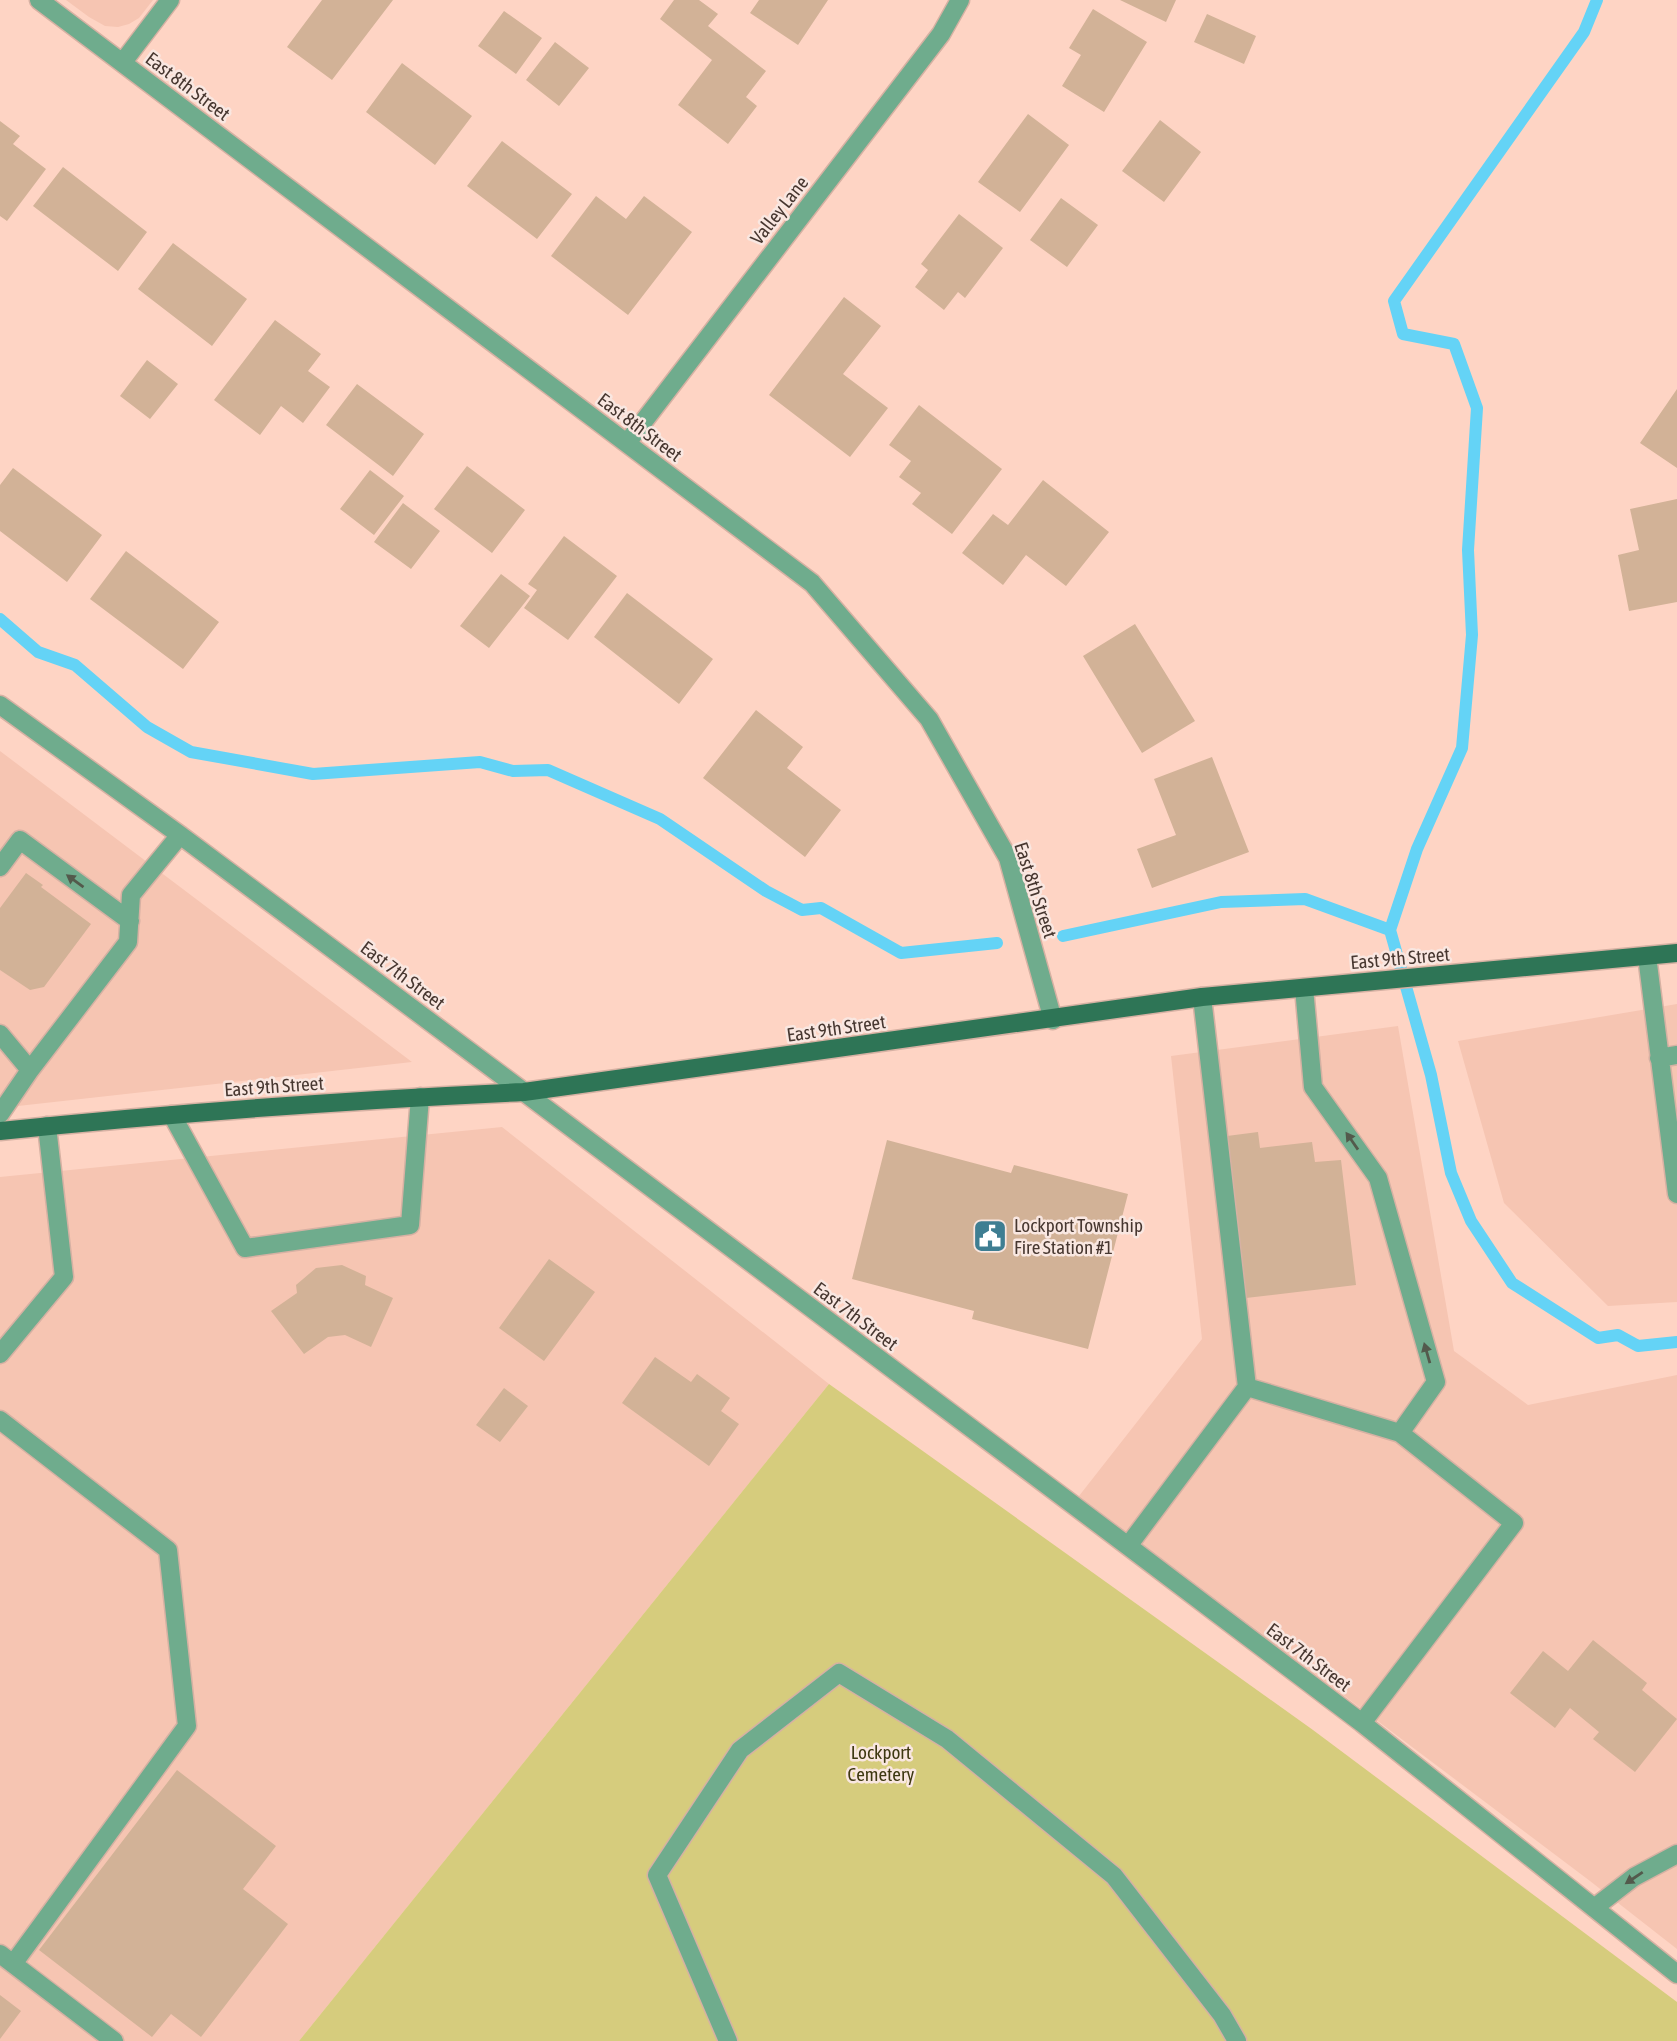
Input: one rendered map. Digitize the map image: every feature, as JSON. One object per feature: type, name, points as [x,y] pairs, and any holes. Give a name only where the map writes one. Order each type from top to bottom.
[{"type":"main road","name":"East 9th Street","points":[[0,1131],[172,1115],[524,1092],[1053,1020],[1202,997],[1677,953]]},
{"type":"street","name":"East 8th Street","points":[[39,0],[812,583],[929,719],[1008,858],[1053,1020]]},
{"type":"street","points":[[122,62],[170,0]]},
{"type":"street","name":"Valley Lane","points":[[626,443],[941,34],[960,0]]},
{"type":"street","name":"East 7th Street","points":[[0,705],[180,835],[524,1092],[1362,1723],[1677,1974]]},
{"type":"street","points":[[0,1114],[30,1070],[128,942],[131,895],[180,835]]},
{"type":"street","points":[[0,867],[20,840],[130,921]]},
{"type":"street","points":[[1647,956],[1668,1057],[1677,1194]]},
{"type":"street","points":[[1304,988],[1313,1087],[1378,1178],[1436,1382],[1400,1433]]},
{"type":"street","points":[[1128,1546],[1247,1387],[1202,997]]},
{"type":"street","points":[[0,1034],[30,1070]]},
{"type":"street","points":[[172,1115],[245,1248],[410,1225],[420,1097]]},
{"type":"street","points":[[0,1354],[64,1277],[47,1126]]},
{"type":"street","points":[[1247,1387],[1400,1433],[1514,1523],[1362,1723]]},
{"type":"street","points":[[0,1420],[168,1550],[187,1726],[6,1959],[92,2035],[114,2041]]},
{"type":"street","points":[[728,2041],[657,1875],[740,1750],[839,1672],[947,1739],[1114,1876],[1223,2015],[1237,2041]]},
{"type":"street","points":[[1594,1908],[1634,1877],[1677,1854]]},
{"type":"shaded area","points":[[66,0],[153,0],[139,18],[118,27],[105,26]]},
{"type":"shaded area","points":[[0,751],[412,1062],[0,1108]]},
{"type":"shaded area","points":[[1677,1004],[1677,1302],[1608,1306],[1504,1203],[1458,1041]]},
{"type":"shaded area","points":[[1398,1026],[1454,1351],[1528,1405],[1677,1375],[1677,1949],[1079,1496],[1202,1339],[1171,1056]]},
{"type":"shaded area","points":[[502,1127],[829,1384],[299,2041],[0,2041],[0,1177]]},
{"type":"green space","name":"Lockport Cemetery","points":[[829,1384],[1313,1730],[1677,2002],[1677,2041],[299,2041]]},
{"type":"building","points":[[322,0],[393,0],[332,80],[287,47]]},
{"type":"building","points":[[674,0],[699,0],[718,14],[708,26],[766,71],[746,97],[757,106],[728,144],[678,105],[712,60],[660,19]]},
{"type":"building","points":[[759,0],[828,0],[798,45],[750,13]]},
{"type":"building","points":[[1120,0],[1176,0],[1166,22]]},
{"type":"building","points":[[1093,9],[1147,42],[1104,112],[1062,86],[1081,55],[1069,48]]},
{"type":"building","points":[[504,11],[542,38],[516,74],[478,46]]},
{"type":"building","points":[[1207,14],[1256,36],[1244,64],[1194,42]]},
{"type":"building","points":[[555,42],[589,68],[559,106],[526,80]]},
{"type":"building","points":[[402,63],[472,116],[435,165],[366,112]]},
{"type":"building","points":[[1028,114],[1069,145],[1020,212],[978,182]]},
{"type":"building","points":[[1160,120],[1201,152],[1164,202],[1122,171]]},
{"type":"building","points":[[0,121],[20,136],[13,144],[46,169],[7,221],[0,216]]},
{"type":"building","points":[[502,141],[572,194],[537,239],[467,186]]},
{"type":"building","points":[[63,167],[147,232],[118,271],[33,206]]},
{"type":"building","points":[[596,196],[626,219],[644,196],[692,232],[628,315],[551,256]]},
{"type":"building","points":[[1061,198],[1098,225],[1067,267],[1030,240]]},
{"type":"building","points":[[959,214],[1003,248],[965,298],[958,292],[944,310],[915,287],[928,270],[921,264]]},
{"type":"building","points":[[173,243],[247,299],[212,346],[138,289]]},
{"type":"building","points":[[844,297],[881,326],[843,374],[888,408],[850,457],[769,395]]},
{"type":"building","points":[[275,320],[321,354],[308,371],[330,387],[303,423],[281,406],[260,435],[214,400]]},
{"type":"building","points":[[147,360],[178,384],[150,419],[120,396]]},
{"type":"building","points":[[357,384],[424,434],[393,476],[326,425]]},
{"type":"building","points":[[1677,389],[1677,468],[1640,443]]},
{"type":"building","points":[[919,405],[1002,469],[952,534],[912,504],[921,493],[899,477],[911,461],[889,445]]},
{"type":"building","points":[[467,466],[525,510],[492,553],[434,509]]},
{"type":"building","points":[[13,468],[102,535],[67,582],[0,531],[0,485]]},
{"type":"building","points":[[370,470],[404,496],[374,535],[340,509]]},
{"type":"building","points":[[1043,480],[1109,532],[1066,586],[1026,555],[1003,585],[962,553],[993,514],[1008,525]]},
{"type":"building","points":[[1677,499],[1677,602],[1629,611],[1618,555],[1639,550],[1630,509]]},
{"type":"building","points":[[403,503],[440,531],[411,569],[374,542]]},
{"type":"building","points":[[564,536],[617,576],[568,640],[524,608],[537,590],[528,584]]},
{"type":"building","points":[[126,551],[219,622],[183,669],[90,599]]},
{"type":"building","points":[[501,574],[530,596],[489,648],[460,626]]},
{"type":"building","points":[[627,593],[713,659],[679,704],[594,637]]},
{"type":"building","points":[[1135,624],[1195,721],[1142,753],[1083,656]]},
{"type":"building","points":[[756,710],[803,747],[787,768],[841,810],[805,857],[703,778]]},
{"type":"building","points":[[1212,757],[1249,852],[1152,888],[1137,849],[1176,835],[1154,779]]},
{"type":"building","points":[[26,873],[91,924],[44,987],[30,990],[0,970],[0,908]]},
{"type":"building","points":[[1258,1132],[1260,1148],[1312,1142],[1315,1162],[1341,1160],[1356,1285],[1246,1298],[1227,1136]]},
{"type":"building","name":"Lockport Township Fire Station #1","points":[[887,1140],[1011,1173],[1014,1165],[1128,1194],[1088,1349],[972,1319],[974,1311],[852,1279]]},
{"type":"building","points":[[549,1259],[595,1292],[544,1361],[499,1328]]},
{"type":"building","points":[[342,1265],[366,1276],[365,1285],[393,1298],[371,1347],[345,1335],[328,1337],[304,1354],[271,1311],[297,1293],[296,1285],[316,1268]]},
{"type":"building","points":[[655,1357],[691,1382],[697,1374],[730,1398],[721,1411],[739,1424],[709,1466],[622,1403]]},
{"type":"building","points":[[504,1388],[528,1406],[500,1442],[476,1425]]},
{"type":"building","points":[[1593,1640],[1647,1683],[1642,1690],[1677,1719],[1635,1772],[1593,1739],[1599,1732],[1570,1708],[1555,1728],[1510,1693],[1543,1651],[1568,1671]]},
{"type":"building","points":[[177,1770],[276,1846],[243,1889],[288,1924],[201,2037],[171,2014],[152,2037],[39,1950]]},
{"type":"building","points":[[0,1995],[21,2011],[0,2039]]},
{"type":"waterway","points":[[1597,0],[1584,32],[1394,301],[1403,334],[1454,344],[1477,408],[1468,550],[1472,635],[1462,748],[1417,849],[1390,930],[1431,1075],[1451,1173],[1471,1221],[1512,1283],[1598,1338],[1618,1335],[1638,1346],[1677,1342]]},
{"type":"waterway","points":[[0,619],[38,652],[75,665],[147,727],[191,752],[313,774],[480,762],[513,771],[548,770],[660,819],[766,891],[802,910],[821,908],[901,953],[997,943]]},
{"type":"waterway","points":[[1063,936],[1221,902],[1305,899],[1390,930]]},
{"type":"place","name":"Lockport Township Fire Station #1","points":[[990,1236]]}]
